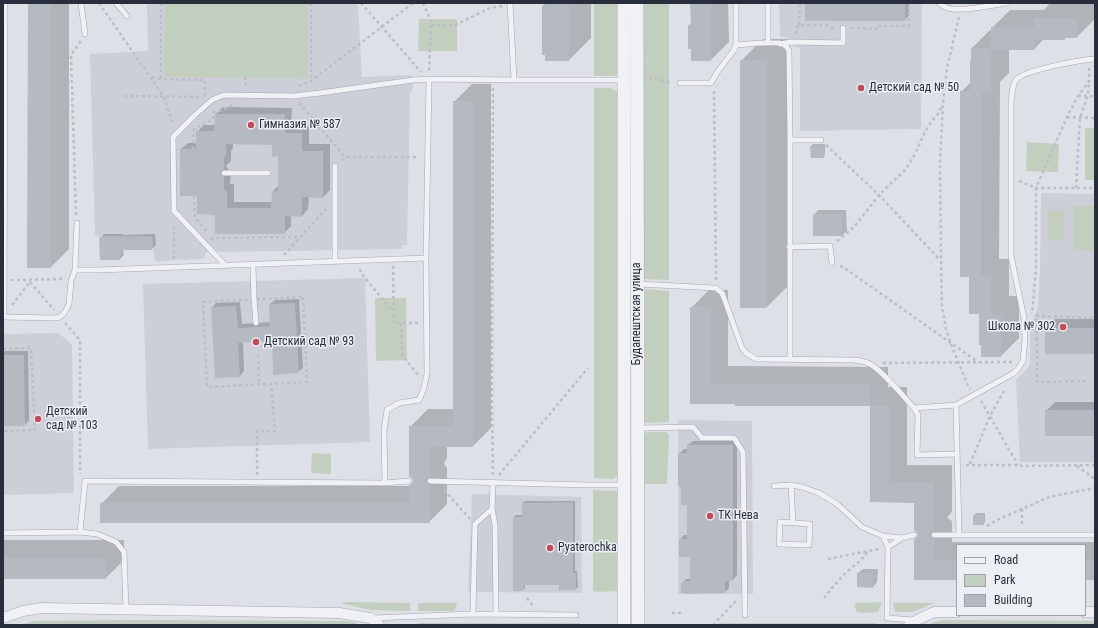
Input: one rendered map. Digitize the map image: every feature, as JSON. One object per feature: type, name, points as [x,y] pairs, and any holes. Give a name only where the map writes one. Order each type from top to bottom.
[{"type":"street","name":"Будапештская улица","points":[[624,3],[624,625]]},
{"type":"street","name":"Будапештская улица","points":[[637,3],[638,625]]},
{"type":"street","points":[[3,618],[23,611],[42,608],[339,613],[370,618],[379,625]]},
{"type":"street","points":[[913,622],[934,612],[956,612]]},
{"type":"lane","points":[[5,3],[4,316],[55,318],[60,317],[65,312],[69,304],[72,279],[75,270],[76,223]]},
{"type":"lane","points":[[81,3],[85,34]]},
{"type":"lane","points":[[116,3],[127,16]]},
{"type":"lane","points":[[680,83],[711,83],[736,45],[736,3]]},
{"type":"lane","points":[[768,3],[768,43]]},
{"type":"lane","points":[[939,3],[948,8],[961,10],[1007,3]]},
{"type":"lane","points":[[510,4],[514,80]]},
{"type":"lane","points":[[780,44],[795,42],[843,42],[843,28]]},
{"type":"lane","points":[[736,45],[768,43],[784,44],[789,51],[790,359]]},
{"type":"lane","points":[[914,408],[956,404],[1018,369],[1023,362],[1025,339],[1024,318],[1011,256],[1012,92],[1017,79],[1022,75],[1051,67],[1092,59]]},
{"type":"lane","points":[[226,266],[174,211],[177,172],[173,137],[195,115],[212,100],[218,97],[224,95],[293,96],[429,79],[637,80]]},
{"type":"lane","points":[[385,483],[384,431],[387,410],[400,403],[418,400],[423,391],[427,374],[426,258],[429,79]]},
{"type":"lane","points":[[790,140],[821,140]]},
{"type":"lane","points":[[335,166],[335,261]]},
{"type":"lane","points":[[224,173],[268,173]]},
{"type":"lane","points":[[789,247],[830,246],[832,263]]},
{"type":"lane","points":[[75,270],[426,258]]},
{"type":"lane","points":[[253,265],[256,323]]},
{"type":"lane","points":[[624,284],[716,288],[722,293],[742,348],[746,353],[756,359],[851,360],[868,363],[880,372],[914,408],[918,415],[917,455],[957,454]]},
{"type":"lane","points":[[956,404],[959,535]]},
{"type":"lane","points":[[624,428],[693,427],[702,438],[734,438],[743,452],[745,615]]},
{"type":"lane","points":[[80,532],[85,481],[385,483],[409,481]]},
{"type":"lane","points":[[430,481],[624,485]]},
{"type":"lane","points":[[493,482],[492,510],[495,525],[496,614]]},
{"type":"lane","points":[[791,485],[793,523]]},
{"type":"lane","points":[[774,486],[791,485],[802,487],[830,499],[862,527],[882,536],[902,538]]},
{"type":"lane","points":[[473,614],[475,524],[492,510]]},
{"type":"lane","points":[[780,522],[793,523],[810,524],[809,546],[779,544],[780,522]]},
{"type":"lane","points":[[3,533],[80,532],[97,534],[116,542],[124,552],[126,610]]},
{"type":"lane","points":[[887,548],[902,538],[914,535]]},
{"type":"lane","points":[[934,535],[1095,535]]},
{"type":"lane","points":[[882,536],[887,548],[887,618],[913,622]]},
{"type":"lane","points":[[370,618],[473,614],[576,614]]},
{"type":"path","points":[[99,3],[151,76],[164,97],[173,125],[173,137]]},
{"type":"path","points":[[161,3],[162,79]]},
{"type":"path","points":[[310,3],[311,81]]},
{"type":"path","points":[[361,3],[429,79]]},
{"type":"path","points":[[294,88],[311,81],[413,3]]},
{"type":"path","points":[[423,3],[431,21],[429,79]]},
{"type":"path","points":[[795,42],[797,28],[800,25],[800,3]]},
{"type":"path","points":[[800,25],[828,25],[832,28],[877,29],[877,26],[909,26],[909,3]]},
{"type":"path","points":[[431,25],[455,25],[490,8],[510,4]]},
{"type":"path","points":[[961,10],[947,68],[943,104],[940,163],[942,306],[946,329],[958,362],[969,388],[977,392]]},
{"type":"path","points":[[76,223],[71,55],[85,34]]},
{"type":"path","points":[[1076,188],[1080,118],[1088,95],[1092,59]]},
{"type":"path","points":[[151,76],[162,79],[205,79],[205,97]]},
{"type":"path","points":[[652,79],[673,83]]},
{"type":"path","points":[[1024,327],[1031,322],[1033,309],[1036,267],[1036,188],[1067,117],[1078,96],[1089,81]]},
{"type":"path","points":[[493,82],[493,482]]},
{"type":"path","points":[[711,83],[715,92],[716,288]]},
{"type":"path","points":[[194,149],[194,130],[213,119],[213,112],[217,112],[237,103],[246,95]]},
{"type":"path","points":[[124,96],[218,97]]},
{"type":"path","points":[[293,96],[345,157],[428,157]]},
{"type":"path","points":[[1078,96],[1095,96]]},
{"type":"path","points":[[830,246],[854,227],[879,195],[906,169],[927,128],[938,114],[943,104]]},
{"type":"path","points":[[1067,117],[1095,118]]},
{"type":"path","points":[[821,140],[879,195],[941,261]]},
{"type":"path","points":[[1011,178],[1036,188],[1095,188]]},
{"type":"path","points":[[194,196],[195,217],[217,245]]},
{"type":"path","points":[[276,264],[335,199]]},
{"type":"path","points":[[174,211],[175,267]]},
{"type":"path","points":[[206,244],[213,238],[300,237]]},
{"type":"path","points":[[392,259],[394,323],[427,323]]},
{"type":"path","points":[[359,260],[361,273],[394,313]]},
{"type":"path","points":[[832,263],[843,267],[978,362]]},
{"type":"path","points":[[5,280],[31,281],[72,279]]},
{"type":"path","points":[[4,316],[31,281]]},
{"type":"path","points":[[31,281],[80,340],[80,475],[85,481]]},
{"type":"path","points":[[303,296],[307,382],[271,384],[208,387],[203,302],[303,296]]},
{"type":"path","points":[[1088,381],[1037,382],[1036,316],[1095,318]]},
{"type":"path","points":[[401,323],[402,355],[425,383]]},
{"type":"path","points":[[1025,339],[1037,338]]},
{"type":"path","points":[[3,349],[32,348],[35,430],[3,431]]},
{"type":"path","points":[[258,355],[259,384]]},
{"type":"path","points":[[880,363],[1020,362]]},
{"type":"path","points":[[493,482],[588,368]]},
{"type":"path","points":[[257,481],[257,431],[275,431],[271,384]]},
{"type":"path","points":[[1007,385],[990,416],[968,465],[1095,465]]},
{"type":"path","points":[[981,400],[1018,465]]},
{"type":"path","points":[[1076,466],[1095,479]]},
{"type":"path","points":[[438,481],[441,487],[466,516],[475,524]]},
{"type":"path","points":[[983,529],[997,520],[1049,497],[1095,488]]},
{"type":"path","points":[[1022,509],[1022,527]]},
{"type":"path","points":[[828,559],[887,548]]},
{"type":"path","points":[[824,598],[838,581],[864,557],[868,551]]},
{"type":"path","points":[[713,625],[740,598]]},
{"type":"path","points":[[672,613],[682,613]]},
{"type":"shaded area","name":"Гимназия № 587","points":[[147,3],[356,3],[358,6],[362,77],[413,75],[413,88],[410,94],[407,245],[402,245],[403,249],[211,251],[206,252],[204,259],[156,262],[152,236],[95,235],[90,54],[148,51]]},
{"type":"shaded area","name":"Детский сад № 50","points":[[779,3],[922,3],[921,129],[800,131],[800,48],[794,46],[790,39],[780,36]]},
{"type":"shaded area","name":"Школа № 302","points":[[1041,193],[1095,194],[1095,462],[1020,462],[1016,380],[1028,368],[1030,362],[1030,328],[1038,307]]},
{"type":"shaded area","name":"Детский сад № 93","points":[[365,278],[370,442],[148,449],[143,284]]},
{"type":"shaded area","name":"Детский сад № 103","points":[[58,333],[72,344],[74,493],[3,495],[3,334]]},
{"type":"shaded area","points":[[678,420],[752,421],[753,594],[678,594]]},
{"type":"shaded area","points":[[472,494],[581,497],[582,593],[468,592]]},
{"type":"green space","points":[[165,3],[308,3],[308,78],[164,77]]},
{"type":"green space","points":[[594,3],[617,3],[617,74],[614,76],[594,76]]},
{"type":"green space","points":[[644,3],[669,3],[669,280],[644,279]]},
{"type":"green space","points":[[419,19],[457,19],[457,51],[418,51]]},
{"type":"green space","points":[[594,88],[611,88],[617,91],[617,476],[613,479],[594,478]]},
{"type":"green space","points":[[1085,128],[1095,128],[1095,180],[1085,180]]},
{"type":"green space","points":[[1027,142],[1059,144],[1058,172],[1026,171]]},
{"type":"green space","points":[[1073,206],[1095,206],[1095,251],[1073,251]]},
{"type":"green space","points":[[1048,210],[1064,210],[1064,240],[1048,240]]},
{"type":"green space","points":[[645,290],[669,291],[669,422],[645,423]]},
{"type":"green space","points":[[375,298],[406,298],[407,360],[376,361]]},
{"type":"green space","points":[[666,432],[669,436],[667,484],[645,484],[645,433]]},
{"type":"green space","points":[[312,453],[331,454],[331,474],[311,473]]},
{"type":"green space","points":[[593,490],[617,491],[618,591],[593,591]]},
{"type":"green space","points":[[881,602],[878,612],[860,613],[855,608],[855,603]]},
{"type":"green space","points":[[341,603],[410,603],[410,611],[370,610]]},
{"type":"green space","points":[[418,603],[457,603],[456,608],[453,611],[418,611]]},
{"type":"green space","points":[[893,603],[935,603],[912,612],[895,612]]},
{"type":"green space","points":[[946,620],[1095,621],[1095,625],[927,625]]},
{"type":"green space","points":[[34,621],[345,621],[361,625],[20,625]]},
{"type":"green space","points":[[418,623],[580,623],[580,625],[418,625]]},
{"type":"green space","points":[[719,623],[875,623],[882,625],[717,625]]},
{"type":"building","points":[[28,3],[51,3],[51,268],[27,268]]},
{"type":"building","points":[[548,3],[569,3],[569,61],[545,61],[545,55],[542,55],[542,6],[548,6]]},
{"type":"building","points":[[690,3],[711,3],[711,61],[691,61],[691,49],[688,49],[688,25],[691,25]]},
{"type":"building","points":[[805,3],[905,3],[905,21],[805,21]]},
{"type":"building","points":[[1034,18],[1077,18],[1077,38],[1065,38],[1065,40],[1034,40],[1035,50],[991,50],[991,92],[982,92],[981,276],[991,276],[991,314],[1001,314],[1001,357],[981,357],[981,345],[979,345],[979,314],[969,314],[969,277],[960,277],[960,91],[970,91],[971,48],[991,48],[991,27],[1034,28]]},
{"type":"building","points":[[740,60],[767,60],[767,308],[740,308]]},
{"type":"building","points":[[453,101],[473,101],[473,447],[430,447],[430,477],[426,481],[430,485],[430,523],[100,523],[100,503],[409,503],[409,485],[412,484],[413,481],[412,478],[409,477],[409,426],[453,426]]},
{"type":"building","points":[[215,114],[285,114],[285,133],[302,133],[302,151],[323,151],[323,198],[302,197],[302,217],[285,216],[285,234],[215,234],[215,215],[197,214],[197,196],[180,196],[180,149],[196,149],[196,131],[214,131]],"holes":[[[226,144],[272,145],[272,157],[278,156],[278,191],[272,191],[271,208],[227,208],[227,190],[224,190],[224,177],[220,173],[224,169]]]},
{"type":"building","points":[[823,145],[824,158],[811,158],[810,146]]},
{"type":"building","points":[[813,214],[842,214],[842,236],[813,236]]},
{"type":"building","points":[[99,237],[152,237],[152,250],[120,250],[120,260],[100,260]]},
{"type":"building","points":[[295,303],[299,373],[273,375],[272,341],[238,343],[240,377],[215,378],[211,307],[236,306],[238,328],[270,326],[269,304]]},
{"type":"building","points":[[690,307],[711,307],[711,384],[870,384],[870,405],[889,405],[889,483],[934,483],[934,531],[930,535],[934,539],[934,560],[956,559],[956,580],[914,580],[914,539],[917,538],[918,534],[914,531],[914,503],[870,502],[870,406],[735,406],[735,404],[690,404]]},
{"type":"building","points":[[1045,328],[1095,328],[1095,354],[1045,354]]},
{"type":"building","points":[[3,355],[24,355],[25,426],[3,426]]},
{"type":"building","points":[[1045,410],[1095,410],[1095,436],[1045,436]]},
{"type":"building","name":"ТК Нева","points":[[687,445],[733,445],[733,581],[725,581],[725,593],[681,593],[681,583],[690,581],[690,557],[679,557],[679,539],[687,539],[687,505],[681,505],[681,487],[678,486],[678,453],[687,453]]},
{"type":"building","name":"Pyaterochka","points":[[573,502],[573,573],[576,573],[576,590],[559,590],[559,585],[524,585],[523,591],[513,591],[513,517],[522,517],[522,503]]},
{"type":"building","points":[[973,515],[984,515],[984,525],[973,525]]},
{"type":"building","points":[[3,558],[106,558],[106,579],[3,579]]},
{"type":"building","points":[[1086,560],[1095,560],[1095,580],[1086,580]]},
{"type":"building","points":[[857,573],[873,573],[873,588],[857,587]]},
{"type":"place","name":"Детский сад № 50","points":[[861,88]]},
{"type":"place","name":"Гимназия № 587","points":[[251,125]]},
{"type":"place","name":"Школа № 302","points":[[1063,327]]},
{"type":"place","name":"Детский сад № 93","points":[[256,342]]},
{"type":"place","name":"Детский сад № 103","points":[[38,419]]},
{"type":"place","name":"ТК Нева","points":[[710,516]]},
{"type":"place","name":"Pyaterochka","points":[[550,548]]}]
